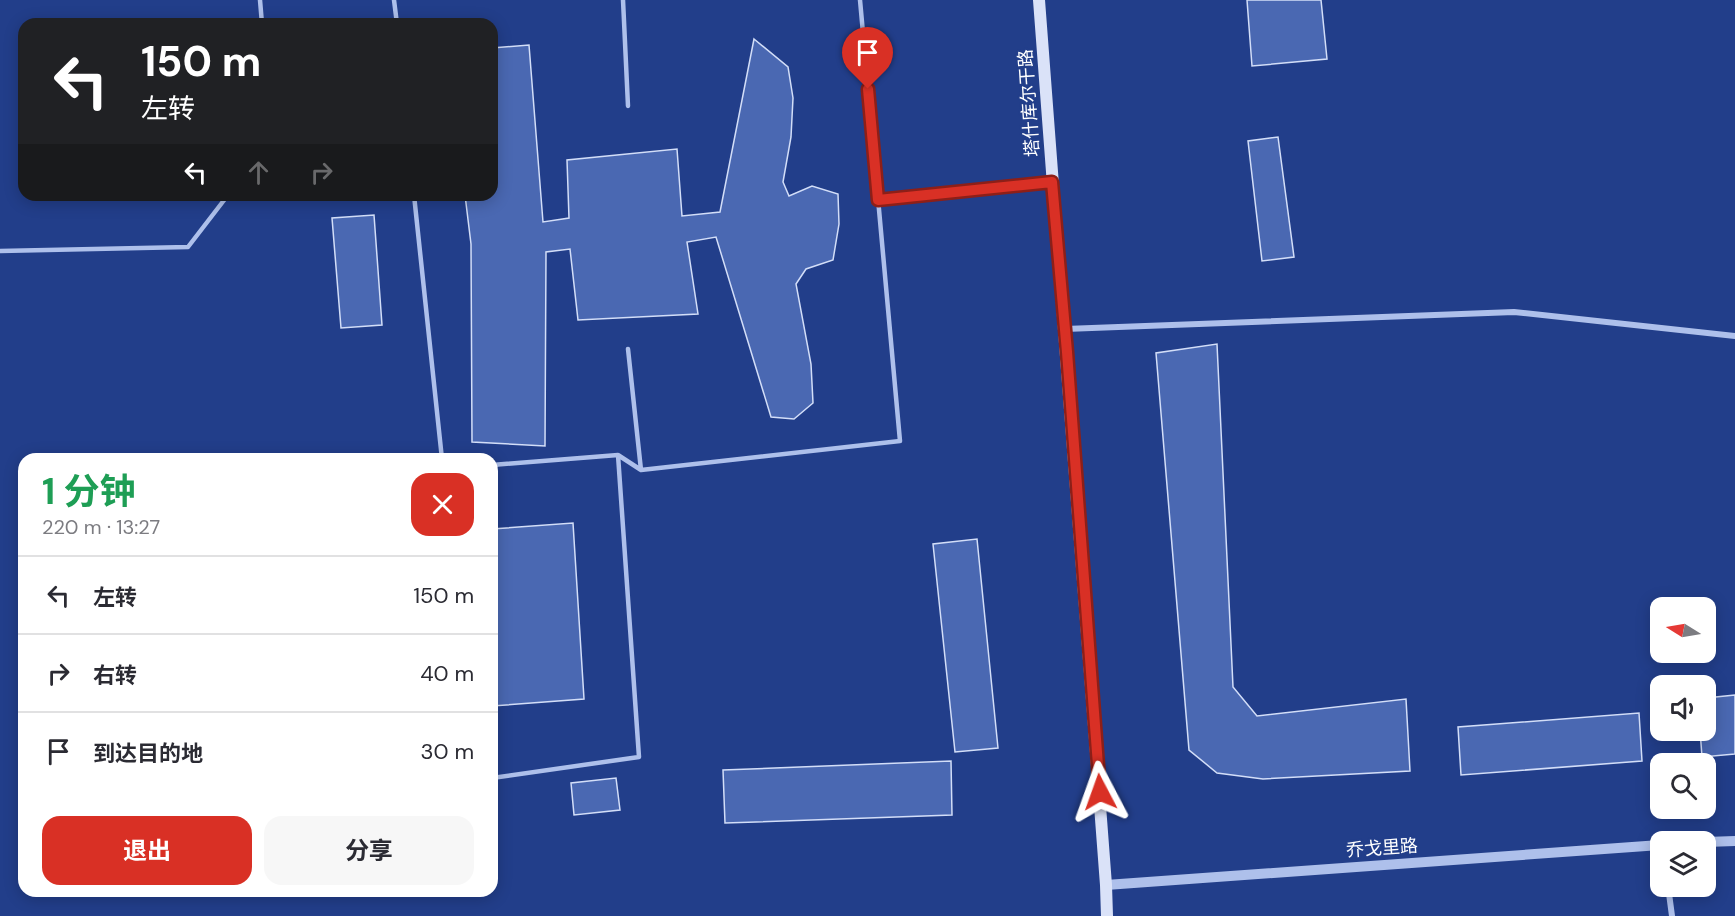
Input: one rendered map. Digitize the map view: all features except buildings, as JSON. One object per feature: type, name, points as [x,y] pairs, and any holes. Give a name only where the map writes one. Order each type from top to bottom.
[{"type":"main road","name":"塔什库尔干路","points":[[1039,0],[1107,916]]},
{"type":"street","points":[[1065,329],[1514,312],[1735,336]]},
{"type":"street","points":[[1716,842],[1735,841]]},
{"type":"street","name":"乔戈里路","points":[[1106,885],[1650,846]]},
{"type":"street","points":[[1669,897],[1672,916]]},
{"type":"lane","points":[[260,0],[262,18]]},
{"type":"lane","points":[[394,0],[396,18]]},
{"type":"lane","points":[[623,0],[628,106]]},
{"type":"lane","points":[[498,464],[618,454],[641,470],[900,441],[860,0]]},
{"type":"lane","points":[[878,200],[1052,182]]},
{"type":"lane","points":[[0,251],[188,247],[223,201]]},
{"type":"lane","points":[[415,201],[441,453]]},
{"type":"lane","points":[[628,349],[641,470]]},
{"type":"lane","points":[[498,777],[639,757],[618,454]]},
{"type":"route","points":[[868,89],[878,200],[1052,182],[1100,792]]}]
